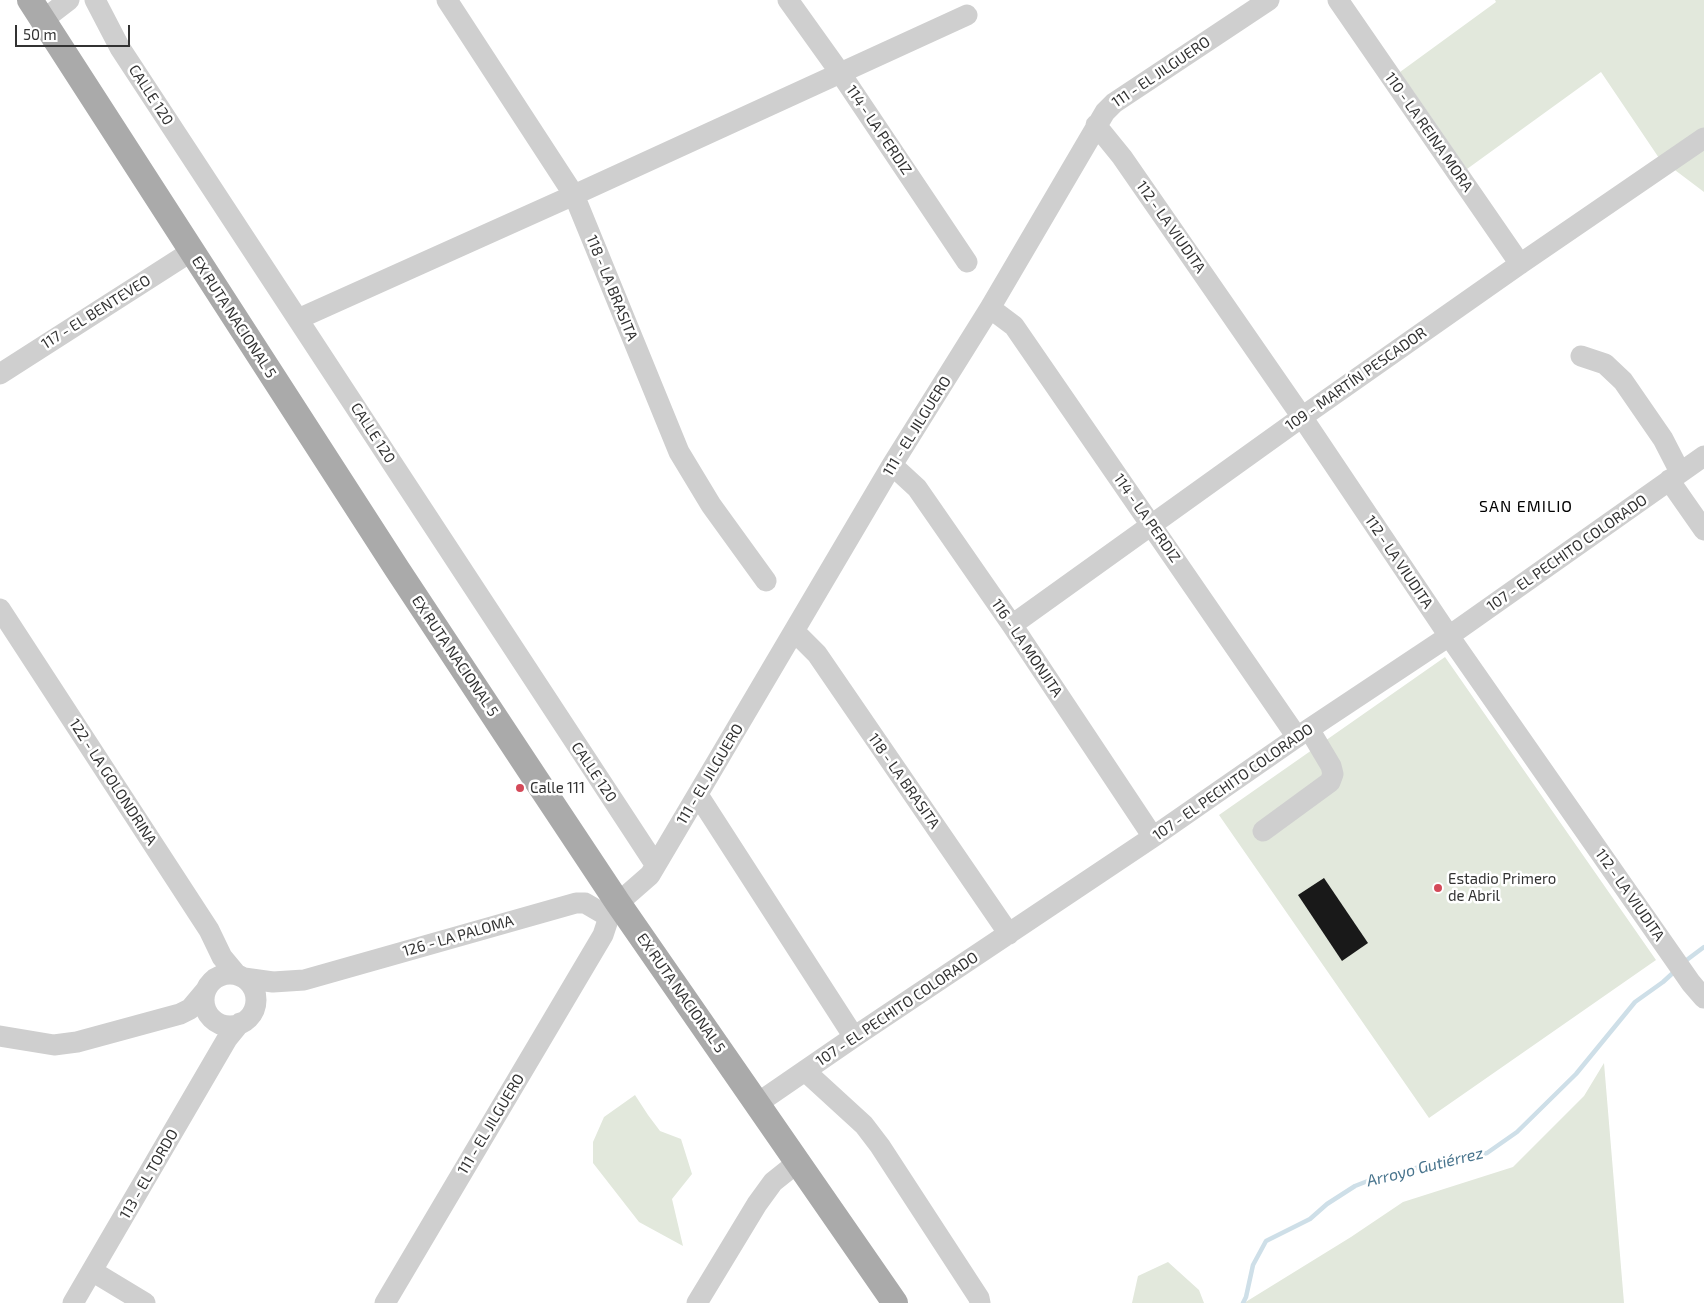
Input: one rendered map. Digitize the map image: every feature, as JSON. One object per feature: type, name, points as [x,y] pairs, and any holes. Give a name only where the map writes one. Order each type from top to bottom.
[{"type":"main road","name":"EX RUTA NACIONAL 5","points":[[37,10],[614,910],[758,1103],[895,1303]]},
{"type":"street","points":[[37,10],[69,0]]},
{"type":"street","name":"CALLE 120","points":[[95,0],[120,48],[656,864]]},
{"type":"street","name":"118 - LA BRASITA","points":[[447,0],[574,195],[680,452],[711,505],[766,582]]},
{"type":"street","name":"114 - LA PERDIZ","points":[[788,0],[841,74],[968,262]]},
{"type":"street","name":"111 - EL JILGUERO","points":[[385,1303],[603,935],[614,910],[650,875],[892,465],[990,308],[1096,125],[1114,103],[1269,0]]},
{"type":"street","name":"110 - LA REINA MORA","points":[[1338,0],[1520,264]]},
{"type":"street","points":[[298,319],[967,16]]},
{"type":"street","name":"112 - LA VIUDITA","points":[[1096,125],[1122,156],[1302,417],[1449,636],[1698,991]]},
{"type":"street","name":"109 - MARTÍN PESCADOR","points":[[1012,625],[1302,417],[1704,138]]},
{"type":"street","name":"117 - EL BENTEVEO","points":[[0,374],[192,252]]},
{"type":"street","name":"114 - LA PERDIZ","points":[[990,308],[1014,326],[1152,524],[1303,733],[1331,766],[1333,774],[1330,782],[1262,831]]},
{"type":"street","points":[[1581,356],[1605,364],[1623,381],[1663,438],[1675,476],[1704,530]]},
{"type":"street","name":"107 - EL PECHITO COLORADO","points":[[758,1103],[1449,636],[1704,456]]},
{"type":"street","name":"116 - LA MONJITA","points":[[892,465],[917,488],[1012,625],[1153,837]]},
{"type":"street","name":"122 - LA GOLONDRINA","points":[[0,609],[209,930],[225,976],[254,990],[255,1006],[231,1019]]},
{"type":"street","name":"118 - LA BRASITA","points":[[795,632],[817,654],[1009,934]]},
{"type":"street","points":[[698,795],[854,1037]]},
{"type":"street","name":"126 - LA PALOMA","points":[[231,1019],[282,990],[304,980],[576,903],[585,903],[614,910]]},
{"type":"street","points":[[0,1036],[54,1045],[77,1042],[180,1014],[190,1009],[225,976]]},
{"type":"street","points":[[225,976],[205,1005],[231,1019]]},
{"type":"street","name":"126 - LA PALOMA","points":[[225,976],[273,982],[304,980]]},
{"type":"street","points":[[180,1014],[231,1019]]},
{"type":"street","name":"113 - EL TORDO","points":[[73,1303],[224,1044],[231,1019]]},
{"type":"street","points":[[805,1071],[864,1125],[880,1146],[979,1298],[980,1303]]},
{"type":"street","points":[[698,1303],[757,1204],[773,1182],[798,1162]]},
{"type":"street","points":[[92,1272],[145,1303]]},
{"type":"shaded area","points":[[1495,0],[1704,0],[1704,192],[1659,158],[1601,72],[1467,169],[1400,72],[1496,2]]},
{"type":"shaded area","name":"Estadio Primero de Abril","points":[[1445,657],[1656,960],[1429,1118],[1219,815]]},
{"type":"shaded area","points":[[1604,1063],[1624,1303],[1244,1303],[1351,1237],[1403,1202],[1513,1167],[1584,1096]]},
{"type":"shaded area","points":[[635,1095],[660,1131],[681,1139],[692,1174],[672,1199],[683,1246],[639,1222],[593,1163],[593,1142],[604,1117]]},
{"type":"shaded area","points":[[1168,1262],[1199,1290],[1204,1303],[1132,1303],[1138,1276]]},
{"type":"building","points":[[1324,878],[1368,943],[1342,961],[1298,895]]},
{"type":"waterway","name":"Arroyo Gutiérrez","points":[[1684,962],[1704,947]]},
{"type":"waterway","name":"Arroyo Gutiérrez","points":[[1243,1303],[1253,1265],[1266,1241],[1310,1219],[1327,1204],[1355,1186],[1383,1175],[1487,1153],[1517,1132],[1576,1074],[1635,1002],[1675,971]]},
{"type":"place","name":"Calle 111","points":[[520,788]]},
{"type":"place","name":"Estadio Primero de Abril","points":[[1438,888]]},
{"type":"district","name":"SAN EMILIO","points":[[1526,507]]}]
